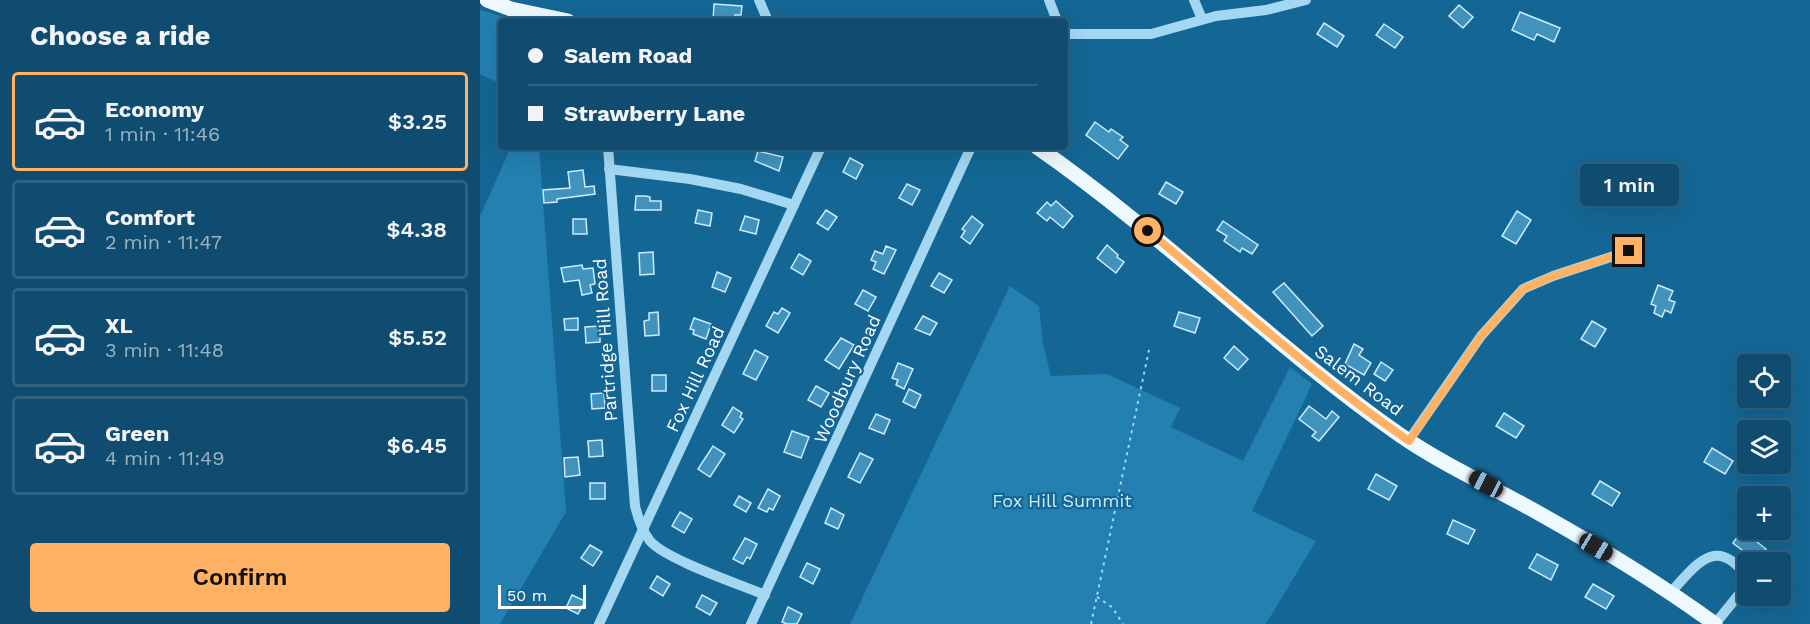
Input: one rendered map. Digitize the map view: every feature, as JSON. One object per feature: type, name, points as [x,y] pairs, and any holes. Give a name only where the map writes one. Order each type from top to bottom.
[{"type":"main road","points":[[487,0],[511,9],[554,18]]},
{"type":"main road","name":"Salem Road","points":[[1041,150],[1116,204],[1297,357],[1409,441],[1542,514],[1715,624]]},
{"type":"street","points":[[759,0],[767,18]]},
{"type":"street","points":[[1049,0],[1056,18]]},
{"type":"street","points":[[1194,0],[1202,20]]},
{"type":"street","points":[[1068,34],[1151,34],[1216,16],[1266,10],[1306,0]]},
{"type":"street","name":"Partridge Hill Road","points":[[608,150],[635,507],[643,529]]},
{"type":"street","name":"Fox Hill Road","points":[[599,624],[820,150]]},
{"type":"street","name":"Woodbury Road","points":[[751,624],[970,150]]},
{"type":"street","points":[[609,169],[690,179],[741,189],[794,205]]},
{"type":"street","points":[[1409,441],[1481,336],[1523,289],[1553,276],[1629,251]]},
{"type":"street","points":[[643,529],[651,542],[690,565],[765,595]]},
{"type":"street","points":[[1670,594],[1702,559],[1714,555],[1726,558],[1741,569],[1746,576],[1745,587],[1715,624]]},
{"type":"path","points":[[1091,624],[1149,350]]},
{"type":"path","points":[[1097,597],[1112,607],[1123,624]]},
{"type":"green space","points":[[480,10],[508,18],[498,18],[498,83],[480,74]]},
{"type":"green space","points":[[510,150],[539,150],[566,512],[500,624],[480,624],[480,216]]},
{"type":"green space","name":"Fox Hill Summit","points":[[1010,286],[1039,306],[1043,344],[1051,376],[1107,374],[1180,408],[1171,427],[1243,461],[1290,367],[1312,384],[1252,511],[1316,541],[1266,624],[850,624]]},
{"type":"building","points":[[714,4],[742,6],[741,15],[735,15],[735,18],[713,18]]},
{"type":"building","points":[[1459,5],[1473,17],[1463,28],[1449,16]]},
{"type":"building","points":[[1520,12],[1560,28],[1554,42],[1537,34],[1534,40],[1512,30]]},
{"type":"building","points":[[1324,23],[1344,36],[1337,47],[1317,34]]},
{"type":"building","points":[[1384,24],[1403,37],[1395,48],[1376,35]]},
{"type":"building","points":[[1095,122],[1109,132],[1111,129],[1123,137],[1120,140],[1128,146],[1118,159],[1086,135]]},
{"type":"building","points":[[758,151],[783,157],[779,171],[755,161]]},
{"type":"building","points":[[850,158],[863,165],[856,179],[843,172]]},
{"type":"building","points":[[583,170],[585,187],[594,186],[595,194],[544,203],[543,190],[570,188],[568,172]]},
{"type":"building","points":[[1166,182],[1183,192],[1176,204],[1159,194]]},
{"type":"building","points":[[1596,182],[1627,189],[1624,202],[1615,200],[1614,203],[1593,198]]},
{"type":"building","points":[[907,184],[920,190],[912,205],[899,198]]},
{"type":"building","points":[[636,196],[650,197],[650,201],[661,201],[661,210],[635,210]]},
{"type":"building","points":[[1056,201],[1073,216],[1063,228],[1050,217],[1047,221],[1037,213],[1047,202],[1051,206]]},
{"type":"building","points":[[698,210],[712,213],[710,226],[695,223]]},
{"type":"building","points":[[826,210],[837,217],[828,230],[817,223]]},
{"type":"building","points":[[1517,211],[1531,220],[1516,244],[1502,236]]},
{"type":"building","points":[[745,216],[759,220],[756,234],[740,230]]},
{"type":"building","points":[[972,216],[983,225],[970,244],[961,237],[965,231],[962,229]]},
{"type":"building","points":[[573,219],[586,219],[587,234],[573,234]]},
{"type":"building","points":[[1223,221],[1258,245],[1252,254],[1242,248],[1240,252],[1224,241],[1227,236],[1217,230]]},
{"type":"building","points":[[1107,245],[1124,262],[1116,273],[1097,258]]},
{"type":"building","points":[[886,246],[896,250],[884,274],[873,269],[876,262],[871,260],[875,251],[883,254]]},
{"type":"building","points":[[653,252],[654,274],[640,275],[639,253]]},
{"type":"building","points":[[799,254],[811,261],[803,275],[791,268]]},
{"type":"building","points":[[582,265],[583,269],[593,268],[595,284],[590,285],[592,293],[582,295],[579,280],[564,282],[561,268]]},
{"type":"building","points":[[717,272],[731,278],[725,292],[712,287]]},
{"type":"building","points":[[939,273],[952,280],[944,293],[931,286]]},
{"type":"building","points":[[1284,283],[1323,326],[1312,336],[1273,292]]},
{"type":"building","points":[[1658,285],[1673,291],[1669,300],[1675,302],[1671,313],[1665,310],[1662,317],[1654,313],[1656,306],[1651,304]]},
{"type":"building","points":[[863,290],[876,297],[868,311],[855,304]]},
{"type":"building","points":[[782,308],[790,313],[778,333],[766,326],[774,312],[778,314]]},
{"type":"building","points":[[658,312],[659,335],[645,336],[644,321],[649,320],[649,313]]},
{"type":"building","points":[[1179,312],[1200,318],[1195,333],[1174,326]]},
{"type":"building","points":[[923,316],[937,323],[930,335],[915,329]]},
{"type":"building","points":[[578,318],[578,330],[565,330],[564,319]]},
{"type":"building","points":[[694,318],[711,324],[706,339],[693,334],[694,330],[690,329]]},
{"type":"building","points":[[1592,321],[1606,329],[1595,347],[1581,339]]},
{"type":"building","points":[[600,326],[600,342],[586,343],[585,327]]},
{"type":"building","points":[[841,338],[854,345],[839,369],[825,360]]},
{"type":"building","points":[[1354,344],[1363,349],[1359,355],[1371,363],[1364,375],[1345,364]]},
{"type":"building","points":[[1234,346],[1248,359],[1238,370],[1224,358]]},
{"type":"building","points":[[755,350],[768,357],[756,380],[743,374]]},
{"type":"building","points":[[1381,362],[1393,370],[1385,381],[1374,374]]},
{"type":"building","points":[[898,363],[913,369],[904,389],[896,385],[898,380],[892,378]]},
{"type":"building","points":[[652,375],[666,375],[666,391],[652,391]]},
{"type":"building","points":[[816,386],[829,393],[821,407],[808,400]]},
{"type":"building","points":[[909,389],[921,395],[915,408],[903,402]]},
{"type":"building","points":[[604,393],[605,408],[592,409],[591,394]]},
{"type":"building","points":[[1309,406],[1326,419],[1332,411],[1339,417],[1319,441],[1312,436],[1316,432],[1299,419]]},
{"type":"building","points":[[733,407],[742,413],[740,417],[743,419],[734,433],[722,425]]},
{"type":"building","points":[[1504,413],[1524,426],[1516,438],[1496,426]]},
{"type":"building","points":[[876,414],[890,420],[884,434],[869,428]]},
{"type":"building","points":[[792,431],[809,437],[801,458],[784,452]]},
{"type":"building","points":[[602,440],[603,456],[589,457],[588,441]]},
{"type":"building","points":[[713,446],[725,454],[710,477],[698,469]]},
{"type":"building","points":[[1712,448],[1733,461],[1725,474],[1704,462]]},
{"type":"building","points":[[860,453],[873,459],[860,483],[848,477]]},
{"type":"building","points":[[578,457],[580,475],[565,477],[564,458]]},
{"type":"building","points":[[1376,474],[1397,486],[1389,500],[1368,489]]},
{"type":"building","points":[[1600,481],[1620,493],[1612,506],[1592,494]]},
{"type":"building","points":[[590,483],[605,483],[605,499],[590,499]]},
{"type":"building","points":[[768,489],[780,496],[773,510],[769,508],[767,512],[758,508]]},
{"type":"building","points":[[739,496],[751,503],[746,512],[734,505]]},
{"type":"building","points":[[831,508],[844,515],[838,529],[825,523]]},
{"type":"building","points":[[680,512],[692,519],[684,533],[672,526]]},
{"type":"building","points":[[1453,520],[1475,530],[1468,544],[1447,534]]},
{"type":"building","points":[[1737,537],[1737,540],[1755,540],[1766,549],[1764,552],[1744,552],[1733,543]]},
{"type":"building","points":[[745,538],[757,544],[750,559],[747,557],[743,564],[733,559]]},
{"type":"building","points":[[590,545],[602,552],[593,566],[581,558]]},
{"type":"building","points":[[1537,554],[1558,565],[1551,580],[1529,568]]},
{"type":"building","points":[[807,563],[820,569],[813,584],[800,577]]},
{"type":"building","points":[[657,576],[670,584],[663,596],[650,588]]},
{"type":"building","points":[[1593,584],[1614,596],[1606,609],[1585,597]]},
{"type":"building","points":[[572,595],[585,601],[578,614],[566,608]]},
{"type":"building","points":[[702,595],[717,603],[710,615],[696,607]]},
{"type":"building","points":[[788,607],[802,614],[797,624],[782,622]]},
{"type":"route","points":[[1148,231],[1297,357],[1409,441],[1481,336],[1523,289],[1553,276],[1629,251]]}]
